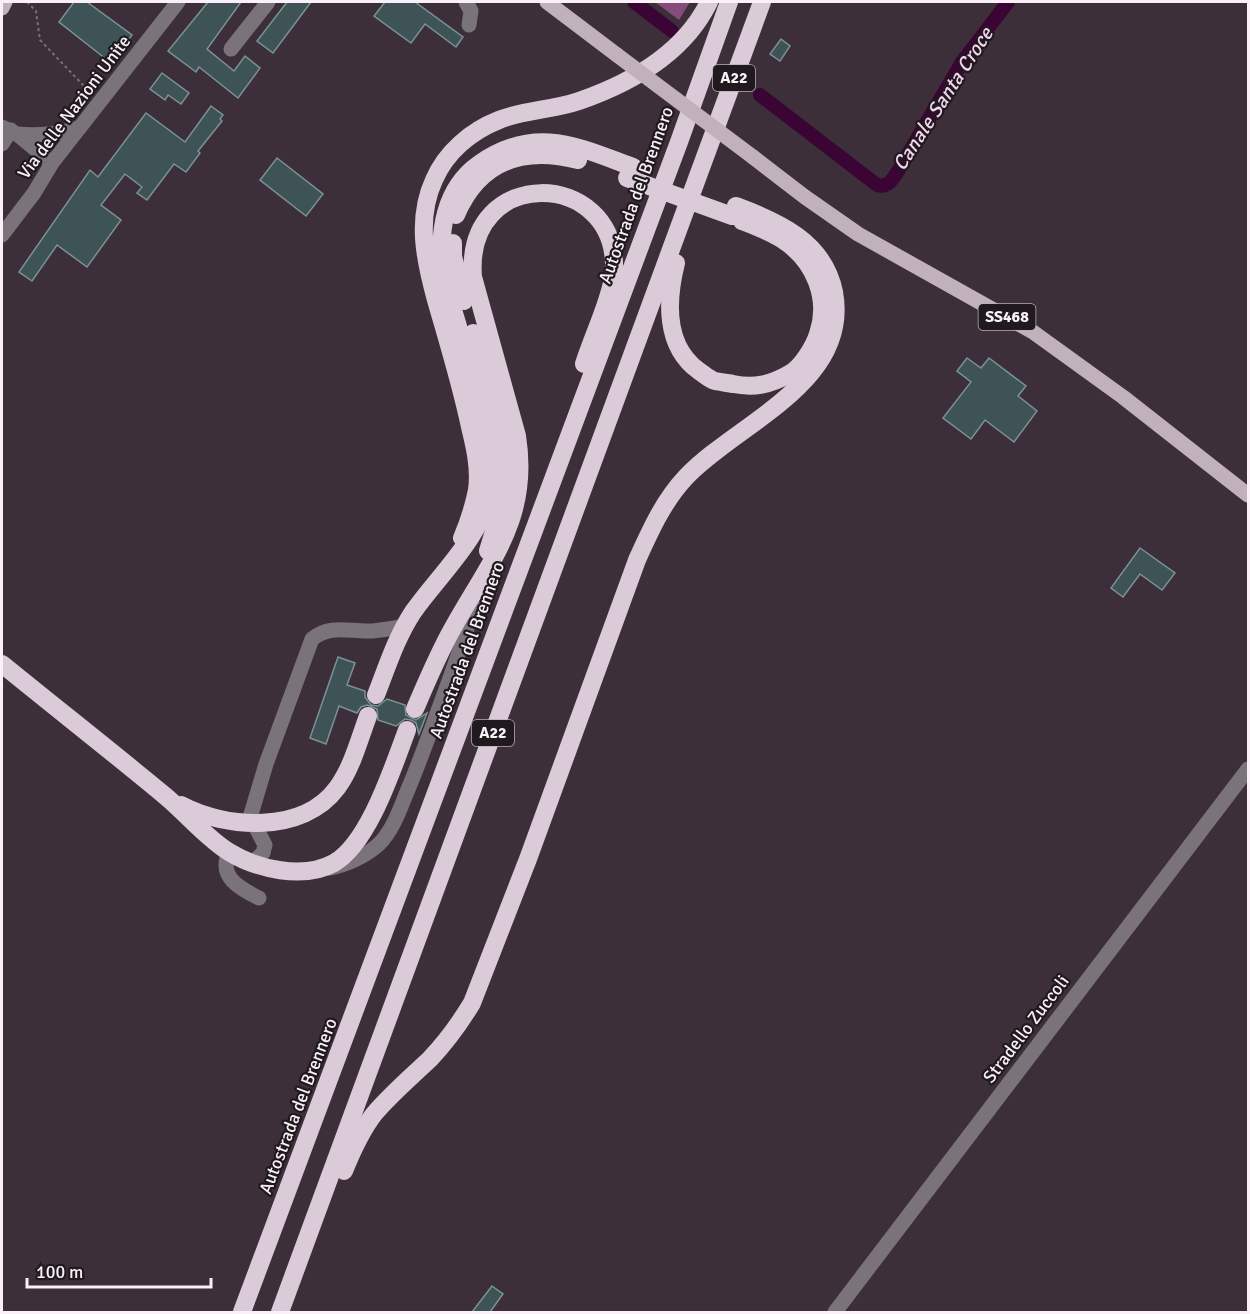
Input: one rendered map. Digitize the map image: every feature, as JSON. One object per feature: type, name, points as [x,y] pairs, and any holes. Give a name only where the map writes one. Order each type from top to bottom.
[{"type":"highway","points":[[445,569],[464,534],[477,490],[477,474],[475,450],[466,406],[428,268],[423,231],[424,214],[434,179],[453,150],[490,124],[500,119],[577,102],[621,84],[643,72],[664,56],[690,30],[709,2]]},
{"type":"highway","name":"Autostrada del Brennero","points":[[242,1312],[679,142],[729,2]]},
{"type":"highway","name":"A22","points":[[283,1305],[762,2]]},
{"type":"highway","points":[[283,1305],[316,1242],[351,1154],[365,1128],[402,1084],[431,1057],[460,1023],[476,994],[637,560],[658,516],[685,478],[798,387],[821,361],[830,344],[836,323],[836,302],[832,281],[824,263],[799,236],[782,225],[734,211],[630,173],[569,145],[553,142],[525,142],[496,152],[472,169],[456,186],[444,213],[441,242],[443,272],[479,399],[492,455],[493,473],[486,509],[474,533],[445,569],[405,626],[376,695]]},
{"type":"highway","points":[[481,579],[500,501],[505,468],[501,432],[459,287],[453,256],[453,232],[456,217],[471,188],[482,176],[506,161],[519,157],[538,154],[563,156],[630,173]]},
{"type":"highway","points":[[706,154],[671,283],[669,304],[672,328],[684,356],[696,368],[713,380],[750,387],[770,383],[792,374],[814,347],[823,319],[820,286],[805,259],[783,240],[734,211]]},
{"type":"highway","points":[[415,709],[452,628],[494,559],[511,522],[517,500],[520,458],[517,436],[473,277],[471,259],[479,231],[486,218],[495,210],[523,195],[545,193],[571,198],[590,210],[606,230],[612,248],[614,270],[608,296],[593,334],[518,575]]},
{"type":"highway","points":[[2,664],[166,797],[229,852],[268,868],[292,872],[312,870],[334,863],[351,848],[371,818],[385,790],[407,730]]},
{"type":"highway","points":[[166,797],[203,814],[232,822],[281,820],[300,816],[326,801],[345,776],[368,716]]},
{"type":"main road","points":[[2,8],[5,2]]},
{"type":"main road","name":"SS468","points":[[547,2],[805,197],[858,234],[1033,332],[1123,397],[1248,495]]},
{"type":"street","name":"Via delle Nazioni Unite","points":[[2,235],[34,194],[52,163],[178,2]]},
{"type":"street","points":[[231,49],[268,2]]},
{"type":"street","points":[[466,2],[471,11],[469,25]]},
{"type":"street","points":[[2,116],[10,130],[52,163]]},
{"type":"street","points":[[10,130],[40,136],[79,128]]},
{"type":"street","points":[[2,144],[10,130]]},
{"type":"street","points":[[312,870],[341,866],[362,856],[378,844],[388,831],[427,742],[471,620],[481,579]]},
{"type":"street","points":[[253,862],[263,853],[265,845],[251,821],[266,764],[312,639],[325,631],[375,631],[405,626]]},
{"type":"street","name":"Stradello Zuccoli","points":[[835,1312],[1248,769]]},
{"type":"street","points":[[229,852],[225,861],[226,873],[241,889],[259,898]]},
{"type":"path","points":[[27,2],[36,11],[40,40],[84,86],[107,92]]},
{"type":"shaded area","points":[[655,2],[690,2],[679,20]]},
{"type":"building","points":[[74,2],[87,2],[132,35],[111,63],[59,22]]},
{"type":"building","points":[[208,2],[241,2],[207,49],[234,71],[245,56],[260,68],[238,98],[199,67],[196,72],[168,51]]},
{"type":"building","points":[[287,2],[311,2],[273,53],[257,41]]},
{"type":"building","points":[[385,2],[415,2],[463,37],[456,47],[425,24],[411,43],[374,16]]},
{"type":"building","points":[[781,39],[790,46],[780,61],[770,54]]},
{"type":"building","points":[[162,73],[189,93],[181,104],[168,95],[165,100],[150,89]]},
{"type":"building","points":[[211,106],[223,115],[220,119],[222,121],[198,151],[200,153],[186,172],[174,164],[147,200],[137,193],[142,187],[125,174],[101,205],[121,220],[87,267],[57,245],[32,281],[19,272],[90,170],[98,177],[146,113],[185,142]]},
{"type":"building","points":[[277,158],[323,194],[306,216],[260,180]]},
{"type":"building","points":[[967,358],[981,368],[989,358],[1026,386],[1018,396],[1037,411],[1014,442],[985,420],[971,439],[943,418],[971,382],[957,371]]},
{"type":"building","points":[[1140,548],[1175,573],[1162,590],[1140,574],[1123,597],[1111,588]]},
{"type":"building","points":[[338,657],[355,663],[347,685],[365,691],[365,697],[371,705],[378,706],[387,699],[405,705],[406,715],[416,720],[427,713],[419,734],[416,723],[411,720],[405,719],[396,726],[378,720],[377,709],[367,705],[361,707],[357,713],[339,706],[326,744],[310,738]]},
{"type":"building","points":[[492,1286],[503,1294],[490,1312],[472,1312]]},
{"type":"waterway","name":"Canale Santa Croce","points":[[634,2],[672,31]]},
{"type":"waterway","name":"Canale Santa Croce","points":[[760,95],[877,185],[884,185],[898,171],[962,62],[1008,2]]}]
